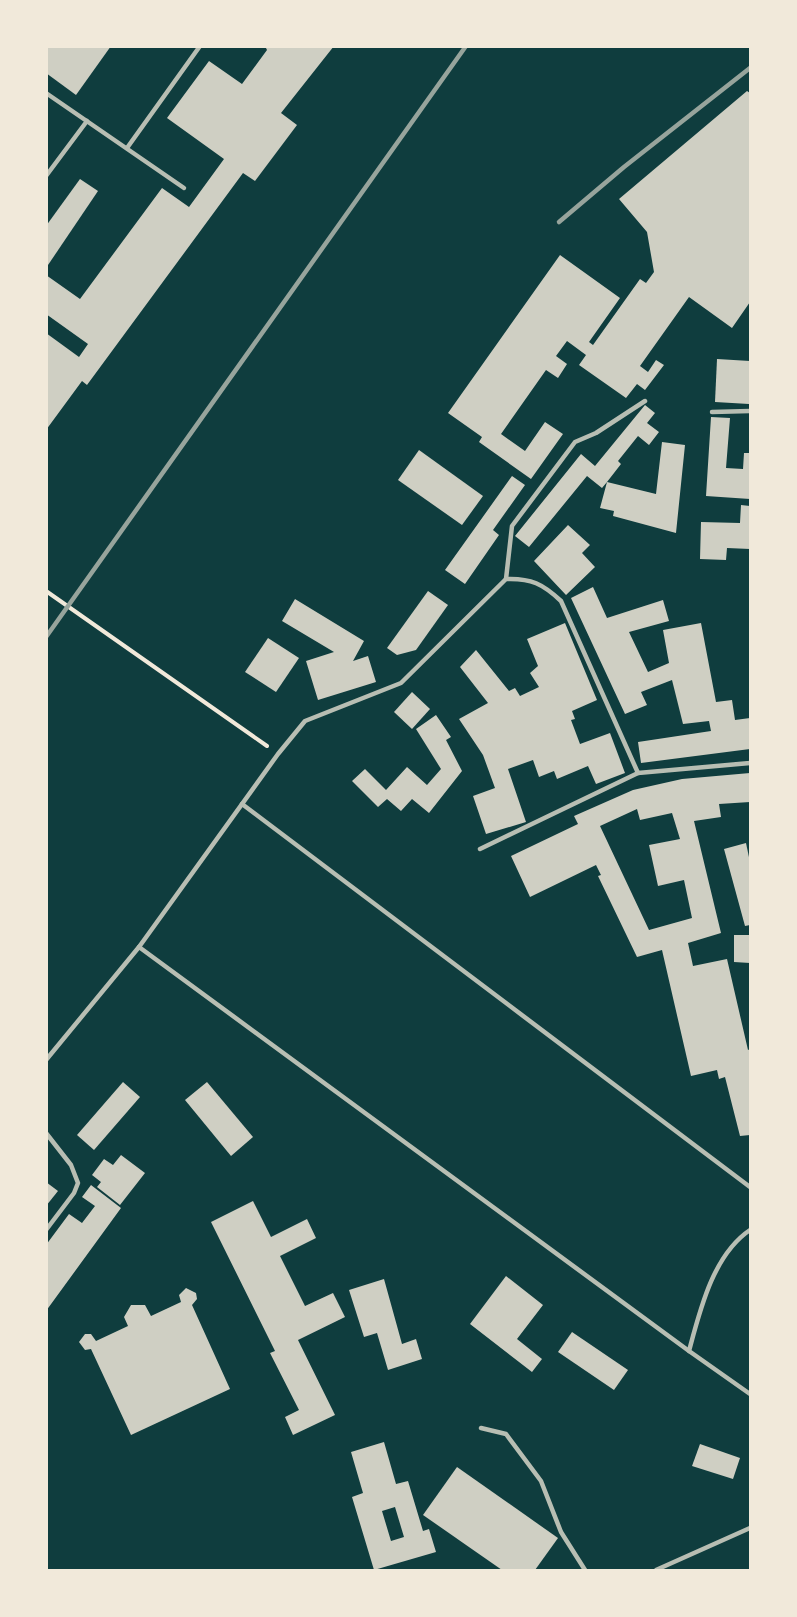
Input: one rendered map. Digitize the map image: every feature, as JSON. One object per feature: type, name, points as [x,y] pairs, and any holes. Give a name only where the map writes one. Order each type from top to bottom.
[{"type":"lane","points":[[127,148],[200,46]]},
{"type":"lane","points":[[46,93],[184,188]]},
{"type":"lane","points":[[46,176],[87,121]]},
{"type":"lane","points":[[46,1060],[139,947],[278,754],[305,721],[401,683],[506,579],[512,526],[575,442],[596,433],[645,401]]},
{"type":"lane","points":[[712,412],[750,411]]},
{"type":"lane","points":[[506,579],[526,579],[543,584],[561,601],[638,773]]},
{"type":"lane","points":[[480,849],[638,773],[750,763]]},
{"type":"lane","points":[[242,804],[750,1187]]},
{"type":"lane","points":[[139,947],[750,1394]]},
{"type":"lane","points":[[46,1133],[71,1165],[78,1183],[74,1193],[46,1230]]},
{"type":"lane","points":[[689,1351],[696,1322],[714,1273],[744,1234],[750,1230]]},
{"type":"lane","points":[[481,1428],[506,1434],[541,1481],[561,1532],[585,1570]]},
{"type":"lane","points":[[656,1570],[750,1528]]},
{"type":"path","points":[[46,591],[278,754]]},
{"type":"building","points":[[46,46],[111,46],[76,95],[46,73]]},
{"type":"building","points":[[265,46],[334,46],[281,113],[297,125],[255,181],[243,173],[87,385],[82,381],[46,430],[46,333],[79,357],[88,344],[46,314],[46,275],[80,299],[162,188],[189,207],[224,159],[167,118],[209,61],[242,84],[267,50]]},
{"type":"building","points":[[747,91],[750,93],[750,302],[732,328],[689,297],[640,366],[648,372],[656,360],[664,365],[645,390],[637,384],[626,398],[579,365],[586,355],[567,341],[556,356],[567,364],[558,378],[546,370],[501,434],[525,451],[545,422],[563,434],[531,479],[479,442],[482,437],[448,413],[560,255],[620,298],[589,342],[593,345],[640,279],[646,283],[654,272],[647,232],[619,199]]},
{"type":"building","points":[[80,179],[98,191],[46,268],[46,226]]},
{"type":"building","points":[[717,359],[750,361],[749,404],[715,402]]},
{"type":"building","points":[[645,405],[655,413],[647,423],[659,432],[649,445],[638,436],[618,461],[621,464],[602,488],[587,476],[529,547],[515,536],[581,454],[595,466]]},
{"type":"building","points":[[711,417],[730,418],[726,468],[743,469],[744,453],[750,453],[750,499],[706,496]]},
{"type":"building","points":[[662,442],[685,445],[676,533],[613,516],[614,511],[600,508],[607,482],[656,494]]},
{"type":"building","points":[[419,450],[483,496],[462,525],[398,480]]},
{"type":"building","points":[[512,476],[525,485],[493,530],[499,535],[465,584],[445,570]]},
{"type":"building","points":[[741,505],[750,506],[750,549],[727,548],[726,560],[700,559],[701,522],[740,523]]},
{"type":"building","points":[[568,525],[590,545],[582,553],[595,567],[566,595],[534,561]]},
{"type":"building","points":[[593,587],[607,618],[663,600],[669,621],[629,632],[648,672],[669,663],[663,630],[701,623],[716,702],[732,700],[735,720],[750,718],[750,749],[641,763],[638,742],[711,731],[709,721],[683,724],[672,680],[641,692],[647,705],[625,714],[571,598]]},
{"type":"building","points":[[428,591],[448,605],[416,650],[397,655],[387,648]]},
{"type":"building","points":[[295,599],[364,641],[353,661],[368,656],[376,682],[318,700],[306,661],[334,652],[282,621]]},
{"type":"building","points":[[565,623],[597,700],[572,711],[575,719],[571,720],[580,744],[610,733],[625,773],[596,784],[588,766],[557,779],[554,771],[539,777],[533,760],[508,769],[526,822],[486,834],[473,796],[495,788],[483,755],[459,719],[488,703],[460,667],[476,650],[509,691],[515,688],[520,696],[539,687],[530,673],[538,666],[527,639]]},
{"type":"building","points":[[268,638],[299,658],[276,692],[245,672]]},
{"type":"building","points":[[412,692],[430,709],[412,729],[394,712]]},
{"type":"building","points":[[436,715],[451,737],[446,740],[462,771],[429,813],[412,799],[401,811],[387,799],[378,807],[352,781],[365,769],[386,790],[407,767],[427,785],[441,769],[416,729]]},
{"type":"building","points":[[750,773],[750,802],[719,804],[721,817],[694,821],[721,933],[688,943],[693,966],[727,959],[748,1050],[750,1049],[750,1135],[740,1136],[725,1077],[719,1079],[717,1070],[691,1076],[662,950],[637,957],[598,876],[601,875],[596,865],[530,897],[511,856],[578,824],[574,816],[633,790],[682,779]],"holes":[[[637,809],[640,820],[672,813],[680,839],[649,845],[658,886],[684,880],[692,918],[649,930],[600,826]]]},
{"type":"building","points":[[746,843],[750,862],[750,925],[745,926],[724,849]]},
{"type":"building","points":[[734,935],[750,935],[750,963],[734,962]]},
{"type":"building","points":[[123,1082],[140,1097],[94,1150],[77,1135]]},
{"type":"building","points":[[207,1082],[253,1137],[231,1156],[185,1100]]},
{"type":"building","points":[[121,1155],[145,1173],[120,1205],[97,1187],[101,1182],[92,1175],[104,1159],[113,1165]]},
{"type":"building","points":[[46,1182],[58,1191],[46,1206]]},
{"type":"building","points":[[91,1185],[121,1208],[46,1311],[46,1245],[69,1214],[82,1223],[95,1206],[82,1197]]},
{"type":"building","points":[[253,1201],[271,1237],[307,1219],[316,1238],[280,1256],[305,1306],[333,1293],[345,1317],[298,1340],[335,1415],[293,1435],[285,1417],[299,1410],[270,1353],[275,1351],[211,1222]]},
{"type":"building","points":[[506,1276],[543,1305],[517,1339],[542,1359],[532,1372],[470,1324]]},
{"type":"building","points":[[384,1279],[402,1344],[416,1339],[422,1359],[388,1370],[377,1333],[364,1337],[349,1290]]},
{"type":"building","points":[[186,1288],[196,1293],[197,1299],[192,1305],[230,1389],[131,1435],[91,1349],[85,1350],[79,1342],[85,1334],[91,1334],[96,1341],[128,1326],[124,1317],[131,1305],[145,1305],[151,1316],[181,1302],[179,1295]]},
{"type":"building","points":[[572,1332],[628,1370],[614,1390],[558,1352]]},
{"type":"building","points":[[384,1442],[396,1484],[408,1481],[423,1531],[429,1529],[436,1552],[374,1570],[352,1497],[363,1493],[351,1452]],"holes":[[[395,1507],[404,1537],[391,1541],[382,1511]]]},
{"type":"building","points":[[700,1444],[740,1458],[733,1479],[692,1466]]},
{"type":"building","points":[[457,1467],[558,1538],[535,1570],[502,1570],[423,1515]]},
{"type":"railway","points":[[46,637],[466,46]]},
{"type":"railway","points":[[559,222],[624,167],[750,68]]}]
